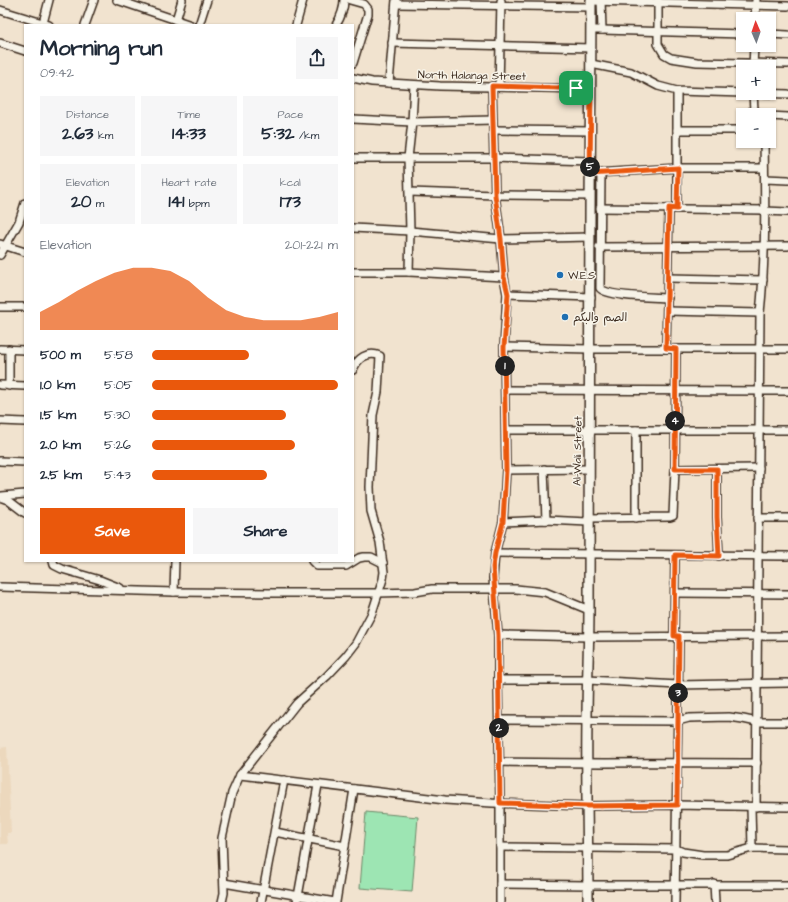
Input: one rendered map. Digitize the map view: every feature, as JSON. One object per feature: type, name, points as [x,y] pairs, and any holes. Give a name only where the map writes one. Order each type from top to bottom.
[{"type":"main road","name":"Al-Wali Street","points":[[588,902],[589,848],[587,721],[589,610],[589,349],[591,297],[590,196],[595,173],[590,161],[591,3]]},
{"type":"street","points":[[0,10],[46,24],[49,0]]},
{"type":"street","points":[[85,24],[94,0]]},
{"type":"street","points":[[117,0],[188,24]]},
{"type":"street","points":[[176,20],[182,0]]},
{"type":"street","points":[[199,24],[207,0]]},
{"type":"street","points":[[296,24],[303,0]]},
{"type":"street","points":[[336,24],[344,7],[344,0]]},
{"type":"street","points":[[350,0],[364,4],[368,9],[368,14],[354,61]]},
{"type":"street","points":[[601,1],[602,30]]},
{"type":"street","points":[[389,83],[396,2],[591,3],[601,1],[756,3],[788,6]]},
{"type":"street","points":[[500,902],[498,635],[493,578],[495,553],[503,522],[506,470],[507,430],[504,347],[508,294],[504,277],[495,195],[493,120],[500,46],[501,2]]},
{"type":"street","points":[[658,2],[657,40],[659,48],[664,54],[672,58],[697,62],[736,64]]},
{"type":"street","points":[[591,30],[736,34]]},
{"type":"street","points":[[776,34],[788,35]]},
{"type":"street","points":[[0,43],[24,51]]},
{"type":"street","points":[[392,43],[591,48]]},
{"type":"street","points":[[591,64],[631,72],[658,86],[677,91],[736,93]]},
{"type":"street","points":[[776,64],[788,64]]},
{"type":"street","name":"North Halanga Street","points":[[354,78],[414,85],[591,89]]},
{"type":"street","points":[[408,272],[410,192],[408,158],[414,85]]},
{"type":"street","points":[[677,91],[677,209]]},
{"type":"street","points":[[776,94],[788,94]]},
{"type":"street","points":[[776,116],[788,117]]},
{"type":"street","points":[[354,119],[412,122],[493,120]]},
{"type":"street","points":[[494,130],[591,131]]},
{"type":"street","points":[[677,130],[736,130]]},
{"type":"street","points":[[752,848],[757,763],[759,391],[760,313],[763,280],[765,210],[764,148]]},
{"type":"street","points":[[354,158],[494,158],[590,161]]},
{"type":"street","points":[[668,298],[635,296],[603,291],[600,288],[600,208],[595,173],[678,168],[764,168]]},
{"type":"street","points":[[765,179],[788,180]]},
{"type":"street","points":[[410,192],[590,196]]},
{"type":"street","points":[[600,208],[765,210],[788,212]]},
{"type":"street","points":[[666,348],[669,208]]},
{"type":"street","points":[[0,255],[3,245],[13,235],[23,220]]},
{"type":"street","points":[[354,228],[410,231],[501,239],[590,238]]},
{"type":"street","points":[[3,245],[24,252]]},
{"type":"street","points":[[599,248],[788,246]]},
{"type":"street","points":[[354,272],[408,272],[504,277]]},
{"type":"street","points":[[668,278],[763,280]]},
{"type":"street","points":[[508,294],[591,297]]},
{"type":"street","points":[[0,307],[24,307]]},
{"type":"street","points":[[667,311],[760,313]]},
{"type":"street","points":[[504,347],[589,349],[788,349]]},
{"type":"street","points":[[0,349],[24,350]]},
{"type":"street","points":[[9,349],[9,386]]},
{"type":"street","points":[[503,522],[673,516],[676,349]]},
{"type":"street","points":[[222,902],[224,883],[222,838],[232,793],[240,775],[297,703],[327,676],[356,643],[372,613],[384,572],[380,542],[371,511],[370,487],[373,415],[378,392],[380,356],[374,354],[362,357],[354,367]]},
{"type":"street","points":[[0,385],[24,386]]},
{"type":"street","points":[[505,390],[788,391]]},
{"type":"street","points":[[0,421],[24,422]]},
{"type":"street","points":[[507,430],[788,430]]},
{"type":"street","points":[[636,430],[636,518]]},
{"type":"street","points":[[0,461],[24,462]]},
{"type":"street","points":[[675,469],[759,468]]},
{"type":"street","points":[[544,469],[546,520]]},
{"type":"street","points":[[506,470],[588,469]]},
{"type":"street","points":[[717,469],[719,556]]},
{"type":"street","points":[[0,497],[24,494]]},
{"type":"street","points":[[0,497],[11,502],[24,512]]},
{"type":"street","points":[[758,518],[788,518]]},
{"type":"street","points":[[495,553],[788,556]]},
{"type":"street","points":[[675,555],[678,685],[675,902]]},
{"type":"street","points":[[354,561],[359,558],[371,557],[383,563]]},
{"type":"street","points":[[53,562],[62,569],[100,580],[124,590]]},
{"type":"street","points":[[174,592],[175,562]]},
{"type":"street","points":[[312,562],[314,565],[317,566],[346,566],[352,562]]},
{"type":"street","points":[[0,587],[174,592],[378,593],[415,592],[432,589],[516,589],[545,592],[589,610]]},
{"type":"street","points":[[675,593],[788,594]]},
{"type":"street","points":[[498,635],[588,637],[788,636]]},
{"type":"street","points":[[498,680],[588,680],[678,685],[758,682],[788,683]]},
{"type":"street","points":[[499,720],[678,721],[689,718],[729,717],[743,718],[757,722],[788,722]]},
{"type":"street","points":[[500,762],[587,764],[678,762],[757,763]]},
{"type":"street","points":[[240,775],[445,800],[588,806],[677,805],[788,807]]},
{"type":"street","points":[[261,902],[284,780]]},
{"type":"street","points":[[298,899],[318,785]]},
{"type":"street","points":[[224,883],[264,890],[298,899],[336,902],[354,789]]},
{"type":"street","points":[[275,832],[345,846]]},
{"type":"street","points":[[500,846],[676,849],[683,852],[709,856],[727,855],[752,848],[788,849]]},
{"type":"street","points":[[500,884],[788,885]]},
{"type":"street","points":[[714,884],[715,902]]},
{"type":"shaded area","points":[[7,747],[11,833],[7,833],[8,844],[0,844],[0,748]]},
{"type":"green space","points":[[366,812],[418,817],[412,892],[360,888]]},
{"type":"place","name":"W.E.S","points":[[560,275]]},
{"type":"place","name":"الصم والبكم","points":[[565,317]]},
{"type":"route","points":[[492,86],[576,88],[591,89],[590,174],[678,168],[677,209],[669,208],[666,348],[676,349],[675,469],[717,469],[719,556],[675,555],[674,636],[679,636],[677,805],[588,806],[500,803],[498,635],[493,567],[503,522],[506,470],[507,430],[504,347],[508,294],[504,277],[495,195],[492,86]]}]
